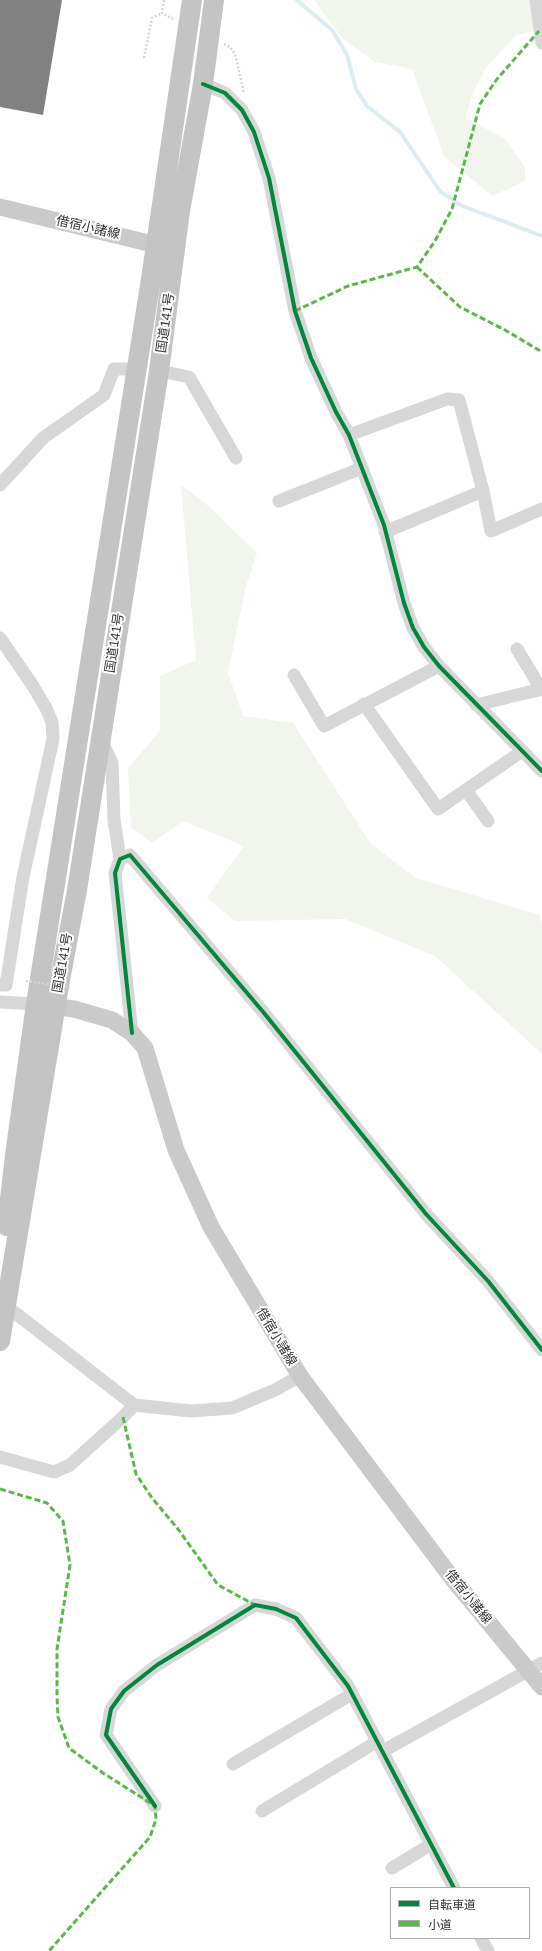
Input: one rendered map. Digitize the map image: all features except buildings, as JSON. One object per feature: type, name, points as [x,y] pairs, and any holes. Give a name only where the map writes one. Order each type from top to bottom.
[{"type":"highway","name":"国道141号","points":[[6,1298],[4,1254],[15,1155],[36,1004],[156,244],[192,0]]},
{"type":"highway","name":"国道141号","points":[[0,1342],[6,1298],[101,738],[159,371],[182,201],[203,84],[214,0]]},
{"type":"main road","name":"借宿小諸線","points":[[0,206],[176,250]]},
{"type":"main road","name":"借宿小諸線","points":[[36,1004],[56,1008],[74,1009],[112,1020],[132,1033],[145,1048],[176,1150],[211,1227],[300,1376],[452,1578],[536,1667],[542,1687]]},
{"type":"street","points":[[536,0],[542,43]]},
{"type":"street","points":[[203,84],[225,93],[242,110],[254,132],[269,178],[295,311],[311,358],[336,412],[349,435],[362,468],[385,532],[404,603],[413,628],[424,648],[439,666],[521,752],[542,771]]},
{"type":"street","points":[[0,484],[43,438],[104,395],[114,369],[136,369]]},
{"type":"street","points":[[159,371],[189,376],[236,458]]},
{"type":"street","points":[[349,435],[447,399],[458,400],[483,491],[492,531],[542,509]]},
{"type":"street","points":[[279,501],[362,468]]},
{"type":"street","points":[[385,532],[483,491]]},
{"type":"street","points":[[0,638],[33,686],[46,708],[52,722],[53,739],[23,877],[6,985],[0,985]]},
{"type":"street","points":[[476,705],[542,689],[517,649]]},
{"type":"street","points":[[294,675],[324,726],[439,666]]},
{"type":"street","points":[[364,704],[438,809],[521,752]]},
{"type":"street","points":[[101,738],[112,764],[114,820],[120,859],[115,873],[132,1033]]},
{"type":"street","points":[[466,790],[488,821]]},
{"type":"street","points":[[120,859],[130,855],[264,1012],[426,1214],[488,1281],[542,1350]]},
{"type":"street","points":[[0,1002],[36,1004]]},
{"type":"street","points":[[6,1298],[134,1405],[191,1411],[232,1408],[275,1390],[300,1376]]},
{"type":"street","points":[[0,1457],[54,1472],[70,1465],[123,1417],[134,1405]]},
{"type":"street","points":[[156,1806],[106,1735],[111,1710],[124,1691],[156,1665],[255,1605],[276,1609],[296,1618],[326,1655],[352,1694],[430,1845],[453,1887]]},
{"type":"street","points":[[262,1811],[380,1746],[536,1667]]},
{"type":"street","points":[[233,1764],[352,1694]]},
{"type":"street","points":[[392,1868],[430,1845]]},
{"type":"street","points":[[481,1939],[487,1951]]},
{"type":"path","points":[[162,13],[164,0]]},
{"type":"path","points":[[162,13],[174,19]]},
{"type":"path","points":[[144,58],[152,18],[162,13]]},
{"type":"path","points":[[222,43],[230,47],[235,54],[246,100]]},
{"type":"path","points":[[26,981],[70,987]]},
{"type":"shaded area","points":[[314,0],[542,0],[542,29],[515,36],[485,69],[472,95],[466,118],[504,138],[525,167],[525,181],[492,196],[444,156],[412,69],[375,62],[343,39]]},
{"type":"shaded area","points":[[181,485],[205,503],[257,553],[246,586],[228,673],[243,716],[293,723],[371,844],[416,878],[540,915],[542,928],[542,1054],[435,956],[345,919],[235,921],[207,898],[244,846],[183,821],[152,843],[131,827],[128,768],[160,731],[160,676],[196,660]]},
{"type":"waterway","points":[[297,0],[333,31],[347,55],[356,89],[367,106],[400,132],[440,191],[460,205],[542,236]]},
{"type":"marked path","points":[[295,311],[348,286],[417,267],[435,241],[452,209],[480,104],[497,79],[539,31]]},
{"type":"marked path","points":[[417,267],[460,307],[505,330],[542,352]]},
{"type":"marked path","points":[[123,1417],[136,1474],[152,1498],[178,1529],[218,1585],[255,1605]]},
{"type":"marked path","points":[[0,1489],[47,1503],[63,1521],[70,1565],[57,1649],[57,1696],[58,1717],[69,1748],[103,1773],[155,1806],[156,1819],[150,1837],[49,1951]]},
{"type":"cycle path","points":[[203,84],[225,93],[242,110],[254,132],[269,178],[295,311],[311,358],[336,412],[349,435],[384,525],[404,603],[413,628],[424,647],[439,666],[542,771]]},
{"type":"cycle path","points":[[132,1033],[115,873],[120,859],[130,855],[264,1013],[426,1214],[488,1281],[542,1350]]},
{"type":"cycle path","points":[[155,1806],[106,1735],[111,1709],[124,1691],[157,1665],[255,1605],[276,1609],[296,1618],[348,1686],[453,1887]]}]
